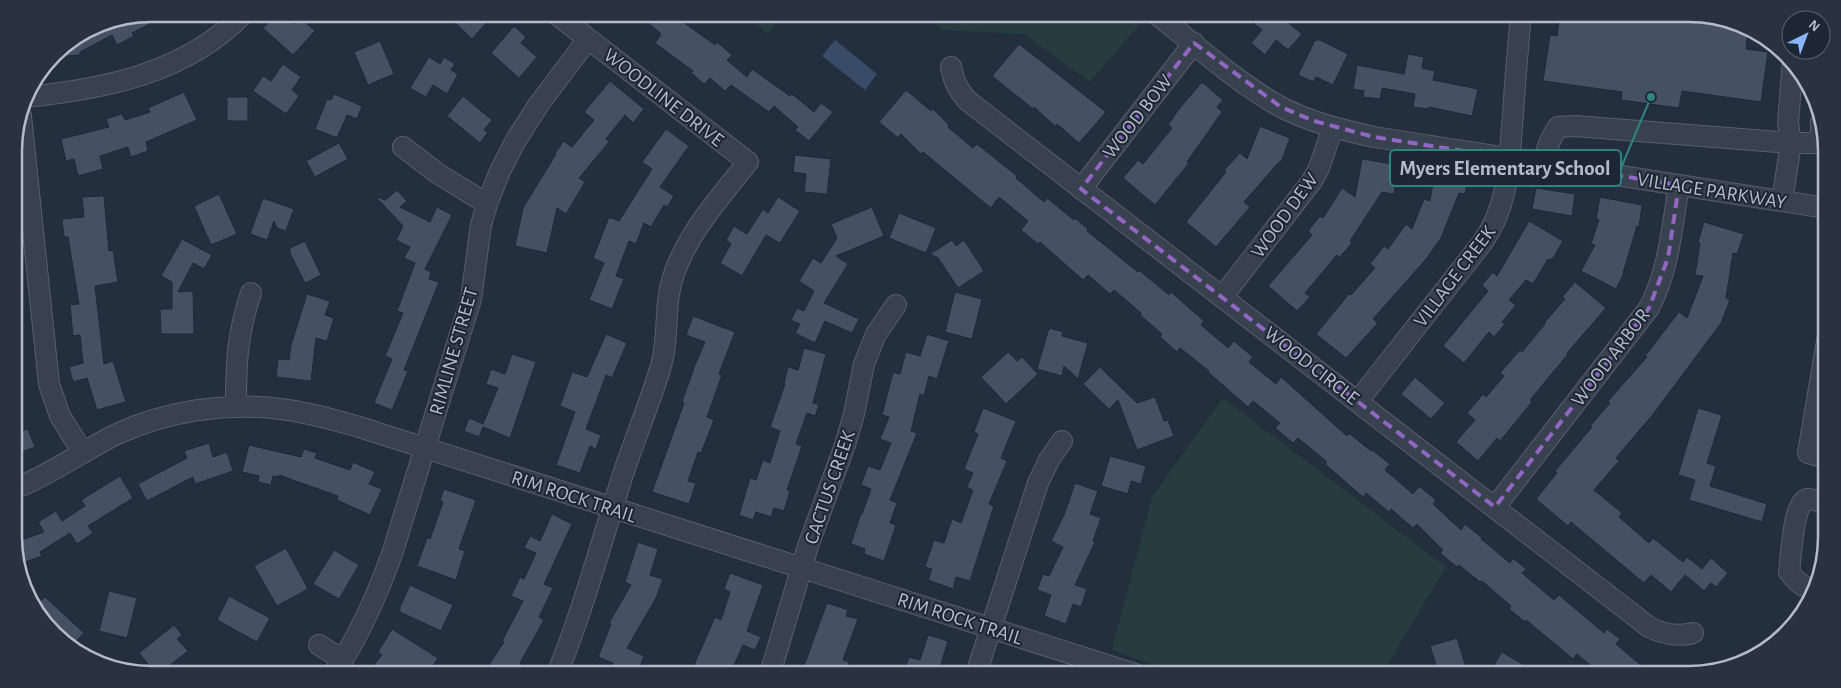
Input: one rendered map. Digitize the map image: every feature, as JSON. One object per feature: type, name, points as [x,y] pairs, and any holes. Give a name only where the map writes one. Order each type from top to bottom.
[{"type":"street","name":"VILLAGE PARKWAY","points":[[1167,22],[1258,93],[1281,107],[1333,127],[1374,137],[1819,207]]},
{"type":"street","name":"VILLAGE CREEK","points":[[1358,401],[1491,230],[1498,215],[1503,198],[1509,157],[1520,22]]},
{"type":"street","points":[[36,95],[98,88],[135,78],[180,60],[205,46],[234,23]]},
{"type":"street","name":"WOODLINE DRIVE","points":[[567,23],[748,162],[699,225],[677,268],[670,293],[661,367],[612,508]]},
{"type":"street","name":"RIMLINE STREET","points":[[339,666],[378,593],[392,554],[471,299],[481,225],[500,170],[539,104],[588,39]]},
{"type":"street","name":"WOOD BOW","points":[[1081,189],[1194,43]]},
{"type":"street","name":"WOOD CIRCLE","points":[[951,67],[953,80],[968,101],[1223,296],[1649,627],[1660,632],[1683,636],[1693,633]]},
{"type":"street","points":[[1782,201],[1791,143],[1788,123],[1792,73]]},
{"type":"street","points":[[1545,163],[1546,149],[1550,138],[1558,126],[1791,143],[1818,143]]},
{"type":"street","name":"WOOD DEW","points":[[1223,296],[1312,180],[1326,149],[1333,127]]},
{"type":"street","points":[[23,139],[50,384],[60,416],[83,453]]},
{"type":"street","points":[[403,147],[437,173],[487,204]]},
{"type":"street","name":"WOOD ARBOR","points":[[1494,508],[1648,308],[1661,283],[1668,258],[1679,185]]},
{"type":"street","points":[[236,407],[236,355],[239,334],[251,293]]},
{"type":"street","name":"CACTUS CREEK","points":[[772,666],[801,568],[845,445],[854,414],[864,364],[885,320],[896,305]]},
{"type":"street","points":[[1819,388],[1808,453],[1819,456]]},
{"type":"street","name":"RIM ROCK TRAIL","points":[[22,485],[52,472],[117,434],[146,423],[199,410],[236,407],[279,408],[348,424],[1109,665]]},
{"type":"street","points":[[979,665],[1038,483],[1048,460],[1062,441]]},
{"type":"street","points":[[1808,588],[1796,582],[1789,572],[1796,511],[1803,501],[1808,499],[1819,502]]},
{"type":"street","points":[[560,666],[572,637],[612,508]]},
{"type":"street","points":[[319,645],[337,666]]},
{"type":"highlighted area","points":[[1194,43],[1281,107],[1314,121],[1374,137],[1679,185],[1668,258],[1649,308],[1495,507],[1081,189]]},
{"type":"green space","points":[[934,22],[1140,22],[1140,24],[1090,82],[1024,34],[944,30]]},
{"type":"green space","points":[[754,23],[777,23],[768,34]]},
{"type":"green space","points":[[1223,398],[1446,567],[1387,665],[1154,665],[1112,650],[1152,497]]},
{"type":"water","points":[[835,40],[877,74],[865,90],[822,56]]},
{"type":"building","points":[[1253,22],[1287,22],[1302,34],[1288,50],[1276,40],[1265,55],[1251,43],[1262,30]]},
{"type":"building","points":[[1559,22],[1690,22],[1731,29],[1747,36],[1746,49],[1768,52],[1761,102],[1682,91],[1679,108],[1621,100],[1622,92],[1543,81],[1550,35],[1557,36]]},
{"type":"building","points":[[151,23],[132,33],[134,36],[117,45],[112,35],[80,52],[80,55],[65,56],[80,44],[102,32],[126,25]]},
{"type":"building","points":[[268,23],[306,23],[315,31],[293,55],[263,28]]},
{"type":"building","points":[[455,23],[486,23],[472,39]]},
{"type":"building","points":[[648,23],[684,23],[715,45],[717,42],[732,55],[727,60],[747,77],[752,69],[790,96],[792,94],[814,112],[821,103],[833,112],[809,141],[795,130],[798,127],[774,106],[769,112],[731,85],[725,91],[710,78],[704,84],[691,73],[693,71],[655,43],[661,34]]},
{"type":"building","points":[[514,26],[526,37],[521,43],[537,57],[519,78],[491,53]]},
{"type":"building","points":[[1315,40],[1320,40],[1348,54],[1333,85],[1316,77],[1313,82],[1298,75]]},
{"type":"building","points":[[380,41],[394,74],[368,85],[354,52]]},
{"type":"building","points":[[1019,44],[1106,112],[1079,143],[1057,124],[1055,126],[1034,107],[1033,109],[992,76]]},
{"type":"building","points":[[1408,54],[1424,57],[1422,68],[1435,71],[1433,80],[1478,89],[1472,116],[1429,107],[1428,109],[1413,107],[1415,94],[1382,88],[1380,99],[1363,97],[1364,91],[1353,89],[1357,65],[1404,74]]},
{"type":"building","points":[[429,57],[440,64],[444,57],[455,64],[451,70],[458,74],[447,94],[433,85],[426,97],[410,88]]},
{"type":"building","points":[[283,64],[301,77],[292,90],[299,96],[286,114],[253,91],[263,76],[271,81]]},
{"type":"building","points":[[610,81],[644,109],[633,123],[625,115],[606,139],[609,142],[579,178],[585,182],[566,214],[557,208],[547,253],[515,246],[523,208],[564,141],[572,147],[594,120],[584,112]]},
{"type":"building","points":[[1202,82],[1223,100],[1217,107],[1222,112],[1187,162],[1189,163],[1155,205],[1123,178],[1138,160],[1143,164],[1172,128],[1168,125],[1179,109]]},
{"type":"building","points":[[906,90],[931,111],[933,109],[949,125],[948,127],[973,148],[977,144],[1017,176],[1016,178],[1044,202],[1047,198],[1074,220],[1075,218],[1088,229],[1087,231],[1138,272],[1139,270],[1169,295],[1171,292],[1204,321],[1201,325],[1228,348],[1234,341],[1253,357],[1249,362],[1276,384],[1281,377],[1347,436],[1349,433],[1390,464],[1385,470],[1413,494],[1419,486],[1436,500],[1433,504],[1461,530],[1465,524],[1510,563],[1513,558],[1526,569],[1522,573],[1554,600],[1559,595],[1604,633],[1607,629],[1620,639],[1616,644],[1641,665],[1590,665],[1577,654],[1573,659],[1526,620],[1525,622],[1509,609],[1511,606],[1482,581],[1480,582],[1459,565],[1457,567],[1440,553],[1443,550],[1417,524],[1413,528],[1391,509],[1389,512],[1366,493],[1363,497],[1325,464],[1327,462],[1298,438],[1293,443],[1275,428],[1280,423],[1253,401],[1248,407],[1209,371],[1180,348],[1177,352],[1160,337],[1162,334],[1140,315],[1141,313],[1114,290],[1110,294],[1088,275],[1083,280],[1040,242],[1038,244],[1021,230],[1028,221],[999,197],[991,208],[923,152],[921,154],[901,134],[898,138],[879,122]]},
{"type":"building","points":[[184,92],[197,120],[146,142],[148,151],[131,157],[128,147],[100,156],[103,169],[78,176],[74,159],[66,161],[61,139],[109,127],[106,119],[122,114],[125,120],[150,112],[148,108]]},
{"type":"building","points":[[334,94],[362,106],[357,119],[347,115],[337,138],[315,129],[327,99],[331,100]]},
{"type":"building","points":[[463,96],[492,120],[484,130],[488,132],[480,143],[447,116]]},
{"type":"building","points":[[227,97],[248,97],[248,121],[227,121]]},
{"type":"building","points":[[1260,126],[1290,138],[1281,162],[1244,202],[1250,207],[1216,247],[1186,222],[1226,172],[1224,170],[1240,153],[1247,159]]},
{"type":"building","points":[[666,129],[689,146],[660,187],[674,196],[667,207],[664,205],[651,227],[644,223],[636,244],[629,241],[616,276],[624,279],[612,309],[589,300],[604,263],[593,258],[609,217],[619,221],[652,169],[642,162]]},
{"type":"building","points":[[339,143],[348,159],[315,177],[306,161]]},
{"type":"building","points":[[795,155],[831,159],[827,194],[804,192],[806,174],[793,172]]},
{"type":"building","points":[[1362,159],[1399,165],[1394,194],[1382,192],[1350,241],[1352,243],[1339,258],[1337,255],[1305,293],[1310,297],[1297,311],[1268,286],[1312,235],[1308,231],[1320,216],[1323,218],[1342,188],[1355,197]]},
{"type":"building","points":[[1435,171],[1468,177],[1465,194],[1459,193],[1441,238],[1427,258],[1373,319],[1378,323],[1346,358],[1316,334],[1349,294],[1351,295],[1375,268],[1370,264],[1384,246],[1388,249],[1406,224],[1412,229],[1424,199],[1430,201]]},
{"type":"building","points":[[1536,188],[1575,194],[1572,216],[1532,209]]},
{"type":"building","points":[[397,190],[407,201],[400,207],[430,222],[437,207],[452,215],[425,269],[431,272],[429,279],[439,282],[404,370],[408,371],[392,410],[374,403],[392,359],[385,356],[403,313],[397,311],[415,263],[404,258],[410,247],[396,240],[403,226],[375,196],[385,200]]},
{"type":"building","points":[[219,194],[237,234],[211,245],[194,206]]},
{"type":"building","points":[[104,196],[109,251],[113,250],[118,282],[95,286],[104,364],[113,361],[126,402],[97,410],[87,378],[73,382],[69,367],[83,363],[80,335],[73,336],[70,305],[79,304],[68,237],[64,237],[62,219],[84,217],[82,197]]},
{"type":"building","points":[[778,197],[800,211],[780,243],[766,235],[742,276],[720,263],[731,244],[726,240],[734,226],[747,234],[763,209],[768,213]]},
{"type":"building","points":[[1600,197],[1642,205],[1639,227],[1637,226],[1624,273],[1616,289],[1581,271],[1595,245],[1591,244],[1599,220],[1596,219]]},
{"type":"building","points":[[263,198],[294,209],[286,231],[277,228],[274,221],[267,240],[250,234]]},
{"type":"building","points":[[872,207],[884,236],[836,256],[848,264],[824,303],[859,319],[852,333],[825,321],[815,343],[795,333],[800,324],[791,320],[797,308],[804,311],[814,291],[799,281],[813,258],[821,263],[837,238],[831,224]]},
{"type":"building","points":[[899,213],[936,228],[926,253],[889,238]]},
{"type":"building","points":[[1529,221],[1563,241],[1554,257],[1550,260],[1548,259],[1533,284],[1526,280],[1509,300],[1516,305],[1502,322],[1505,324],[1494,337],[1489,332],[1464,363],[1443,346],[1488,291],[1482,285],[1493,272],[1497,276]]},
{"type":"building","points":[[1704,222],[1744,234],[1737,254],[1733,253],[1726,298],[1730,300],[1721,323],[1654,413],[1616,458],[1619,461],[1594,490],[1622,513],[1619,517],[1649,543],[1653,538],[1683,562],[1687,557],[1702,569],[1711,558],[1728,573],[1716,587],[1711,583],[1704,591],[1685,575],[1671,592],[1651,575],[1644,583],[1571,522],[1568,526],[1536,499],[1557,473],[1555,471],[1610,403],[1608,401],[1647,357],[1645,356],[1679,312],[1687,318],[1703,276],[1695,275],[1700,243],[1698,242]]},
{"type":"building","points":[[182,239],[212,255],[204,269],[193,263],[178,292],[193,291],[194,334],[161,334],[160,309],[172,309],[172,282],[161,276]]},
{"type":"building","points":[[952,240],[956,246],[964,240],[984,271],[958,288],[938,258],[930,254]]},
{"type":"building","points":[[305,241],[321,275],[305,283],[290,253],[290,248]]},
{"type":"building","points":[[1575,282],[1606,308],[1567,353],[1530,400],[1532,402],[1500,441],[1497,438],[1478,461],[1456,442],[1475,420],[1467,413],[1483,394],[1486,397],[1504,376],[1500,373],[1520,350],[1522,352],[1565,299],[1562,297]]},
{"type":"building","points":[[955,292],[982,299],[972,339],[945,332]]},
{"type":"building","points":[[307,294],[330,301],[325,315],[334,318],[327,341],[316,338],[311,381],[276,377],[278,359],[289,360],[291,345]]},
{"type":"building","points":[[693,316],[735,332],[719,374],[722,375],[707,417],[714,420],[701,453],[698,452],[688,481],[696,483],[689,504],[652,492],[684,403],[682,402],[695,365],[705,342],[686,335]]},
{"type":"building","points":[[1049,328],[1063,332],[1062,336],[1088,343],[1078,379],[1064,366],[1062,376],[1037,369]]},
{"type":"building","points":[[606,334],[627,343],[612,378],[606,375],[586,429],[601,435],[596,449],[590,446],[580,473],[556,465],[575,412],[560,406],[572,372],[587,377]]},
{"type":"building","points":[[927,334],[949,341],[937,379],[929,376],[924,396],[920,394],[911,431],[917,433],[890,500],[897,503],[890,523],[896,525],[884,561],[864,554],[865,549],[851,544],[871,489],[861,485],[868,466],[880,470],[891,443],[880,439],[889,417],[882,415],[893,372],[900,374],[906,352],[920,356]]},
{"type":"building","points":[[804,348],[826,354],[813,403],[819,405],[815,416],[807,413],[796,444],[802,446],[787,490],[790,491],[784,511],[774,508],[771,517],[756,512],[753,520],[739,515],[750,478],[756,480],[763,460],[770,463],[780,431],[770,427],[785,384],[788,367],[798,370]]},
{"type":"building","points":[[1008,352],[1017,361],[1022,357],[1038,374],[1006,404],[981,377]]},
{"type":"building","points":[[512,354],[536,362],[510,438],[483,427],[479,437],[464,431],[469,418],[483,424],[498,388],[486,384],[491,369],[505,374]]},
{"type":"building","points":[[1100,367],[1137,403],[1155,397],[1164,421],[1168,420],[1174,436],[1137,450],[1118,400],[1109,409],[1083,384]]},
{"type":"building","points":[[1415,377],[1445,403],[1431,419],[1401,394]]},
{"type":"building","points":[[983,408],[1016,421],[1001,458],[1007,461],[989,504],[994,506],[970,581],[956,577],[953,589],[928,580],[932,569],[925,567],[934,540],[944,543],[952,519],[961,523],[973,490],[967,487],[973,473],[964,469],[978,434],[974,432]]},
{"type":"building","points":[[1698,408],[1722,415],[1707,463],[1716,466],[1710,486],[1767,504],[1762,522],[1689,500],[1695,480],[1678,475]]},
{"type":"building","points":[[28,429],[35,447],[22,452],[22,431]]},
{"type":"building","points":[[209,443],[213,457],[227,452],[233,471],[195,484],[193,477],[147,501],[138,484],[187,458],[184,451]]},
{"type":"building","points":[[249,445],[301,457],[304,449],[317,453],[315,458],[350,470],[353,462],[375,472],[369,484],[382,489],[370,515],[337,500],[338,496],[279,475],[279,477],[273,476],[271,485],[258,482],[259,476],[242,472]]},
{"type":"building","points":[[1110,456],[1146,466],[1141,484],[1131,481],[1128,494],[1101,486]]},
{"type":"building","points":[[120,476],[133,498],[88,526],[93,533],[77,544],[70,533],[40,552],[42,556],[25,562],[22,540],[44,532],[38,522],[56,511],[62,521],[85,506],[81,500]]},
{"type":"building","points":[[1075,483],[1098,491],[1090,514],[1101,518],[1093,541],[1095,542],[1075,585],[1087,589],[1081,607],[1073,604],[1066,624],[1044,616],[1051,595],[1037,590],[1043,574],[1049,576],[1063,547],[1051,541],[1064,515]]},
{"type":"building","points":[[444,489],[476,500],[459,549],[465,551],[456,580],[417,566],[427,538],[430,539],[443,502],[440,500]]},
{"type":"building","points":[[552,514],[572,524],[544,584],[553,588],[539,617],[544,620],[520,663],[523,666],[488,666],[504,642],[502,641],[523,601],[511,596],[520,577],[524,579],[536,553],[524,548],[530,536],[540,541]]},
{"type":"building","points":[[638,542],[658,549],[650,575],[663,579],[656,598],[627,648],[644,656],[640,666],[612,666],[613,663],[598,657],[611,624],[609,623],[631,585],[625,582]]},
{"type":"building","points":[[286,548],[308,589],[277,606],[254,566]]},
{"type":"building","points":[[334,550],[359,565],[339,599],[313,584]]},
{"type":"building","points":[[730,573],[763,585],[747,631],[761,637],[755,650],[743,645],[734,666],[694,666],[715,617],[721,620],[730,592],[724,589]]},
{"type":"building","points":[[410,585],[453,605],[441,631],[400,612],[400,607]]},
{"type":"building","points":[[109,591],[137,598],[127,638],[99,631]]},
{"type":"building","points":[[229,596],[270,618],[257,642],[217,620]]},
{"type":"building","points":[[45,597],[84,633],[76,641],[66,634],[54,622],[40,602]]},
{"type":"building","points":[[827,603],[848,610],[846,616],[858,619],[843,660],[849,662],[848,666],[804,666]]},
{"type":"building","points":[[174,625],[182,635],[177,639],[188,651],[169,666],[149,666],[139,653]]},
{"type":"building","points":[[392,629],[438,658],[433,666],[373,666],[382,655],[378,652]]},
{"type":"building","points":[[928,635],[948,641],[941,665],[906,666],[909,657],[920,660]]},
{"type":"building","points":[[1457,638],[1465,665],[1436,665],[1430,646]]},
{"type":"building","points":[[1502,652],[1524,665],[1524,665],[1494,665]]},
{"type":"place","name":"Myers Elementary School","points":[[1651,97]]}]
